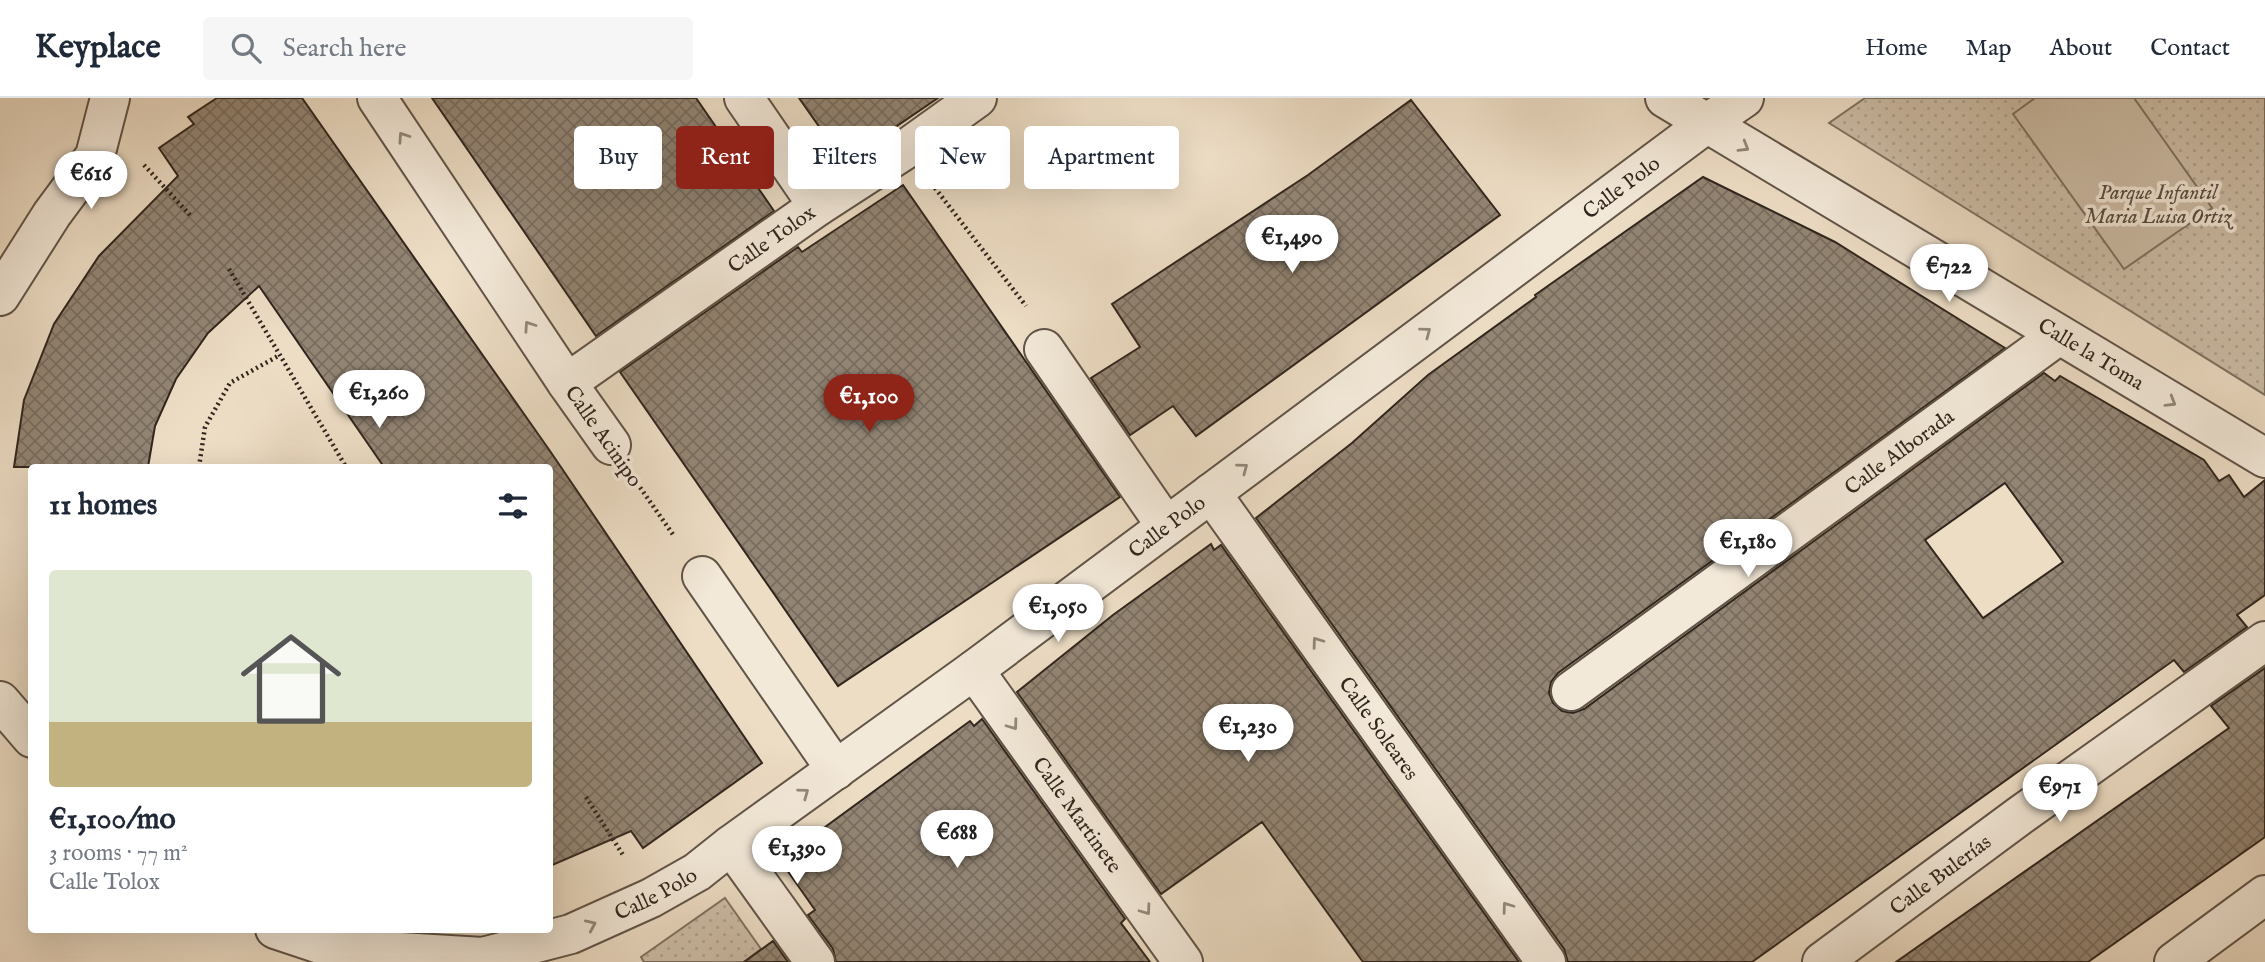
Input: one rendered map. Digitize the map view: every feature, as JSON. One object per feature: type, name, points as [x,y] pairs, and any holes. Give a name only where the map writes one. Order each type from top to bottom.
[{"type":"street","name":"Calle Acinipo","points":[[377,98],[611,445]]},
{"type":"street","points":[[744,98],[818,206]]},
{"type":"street","name":"Calle Tolox","points":[[567,383],[977,98]]},
{"type":"street","name":"Calle la Toma","points":[[1665,98],[2265,458]]},
{"type":"street","name":"Calle Polo","points":[[285,933],[337,955],[483,957],[570,934],[651,898],[697,872],[974,670],[1744,98]]},
{"type":"street","points":[[0,296],[52,214],[95,156],[108,111]]},
{"type":"street","name":"Calle Alborada","points":[[1571,691],[2059,335]]},
{"type":"street","points":[[1044,349],[1166,526]]},
{"type":"street","name":"Calle Soleares","points":[[1210,493],[1546,962]]},
{"type":"street","points":[[702,576],[836,770]]},
{"type":"street","name":"Calle Bulerías","points":[[1822,962],[2022,814],[2265,641]]},
{"type":"street","name":"Calle Martinete","points":[[974,670],[1183,962]]},
{"type":"street","points":[[0,701],[28,733]]},
{"type":"street","points":[[731,845],[815,962]]},
{"type":"street","points":[[2174,962],[2265,895]]},
{"type":"path","points":[[108,111],[190,215]]},
{"type":"path","points":[[229,269],[344,464]]},
{"type":"path","points":[[199,464],[205,427],[230,383],[278,356]]},
{"type":"path","name":"Calle Acinipo","points":[[611,445],[702,576]]},
{"type":"path","points":[[586,797],[651,898]]},
{"type":"green space","name":"Parque Infantil Maria Luisa Ortiz","points":[[1865,98],[2265,98],[2265,395],[1829,123]]},
{"type":"green space","points":[[2035,98],[2134,98],[2212,208],[2124,269],[2013,114]]},
{"type":"green space","points":[[725,898],[761,949],[744,962],[644,962],[641,957]]},
{"type":"building","points":[[217,98],[302,98],[550,451],[762,763],[643,848],[631,831],[553,865],[553,464],[382,464],[259,286],[208,333],[176,379],[155,426],[149,464],[28,464],[28,467],[14,467],[24,400],[54,324],[99,256],[178,176],[159,148],[194,124],[188,117]]},
{"type":"building","points":[[432,98],[696,98],[715,126],[676,126],[676,189],[759,189],[774,211],[596,336]]},
{"type":"building","points":[[799,98],[938,98],[897,126],[819,126]]},
{"type":"building","points":[[1411,100],[1500,215],[1196,436],[1173,406],[1130,435],[1091,378],[1140,347],[1112,304],[1308,175]]},
{"type":"building","points":[[1703,177],[1835,242],[2005,348],[1558,673],[1551,682],[1549,693],[1553,703],[1562,711],[1573,713],[1584,709],[2044,373],[2055,381],[2060,376],[2204,460],[2219,481],[2229,475],[2244,497],[2265,480],[2265,595],[2237,615],[2247,627],[2184,672],[2174,660],[1752,962],[1568,962],[1564,949],[1256,518],[1352,443],[1428,375],[1536,297],[1535,295]],"holes":[[[2005,483],[2063,562],[1983,618],[1925,540]]]},
{"type":"building","points":[[903,185],[1120,497],[838,686],[620,372],[798,247],[802,252],[897,189],[901,189]]},
{"type":"building","points":[[1211,544],[1214,550],[1221,545],[1519,962],[1363,962],[1262,822],[1161,894],[1017,692],[1113,615]]},
{"type":"building","points":[[2265,668],[2265,837],[2088,962],[1896,962],[2229,728],[2211,706]]},
{"type":"building","points":[[982,719],[1125,919],[1121,923],[1150,962],[836,962],[833,949],[808,915],[815,910],[780,860],[970,721],[974,726]]},
{"type":"building","points":[[773,941],[788,962],[744,962]]}]
